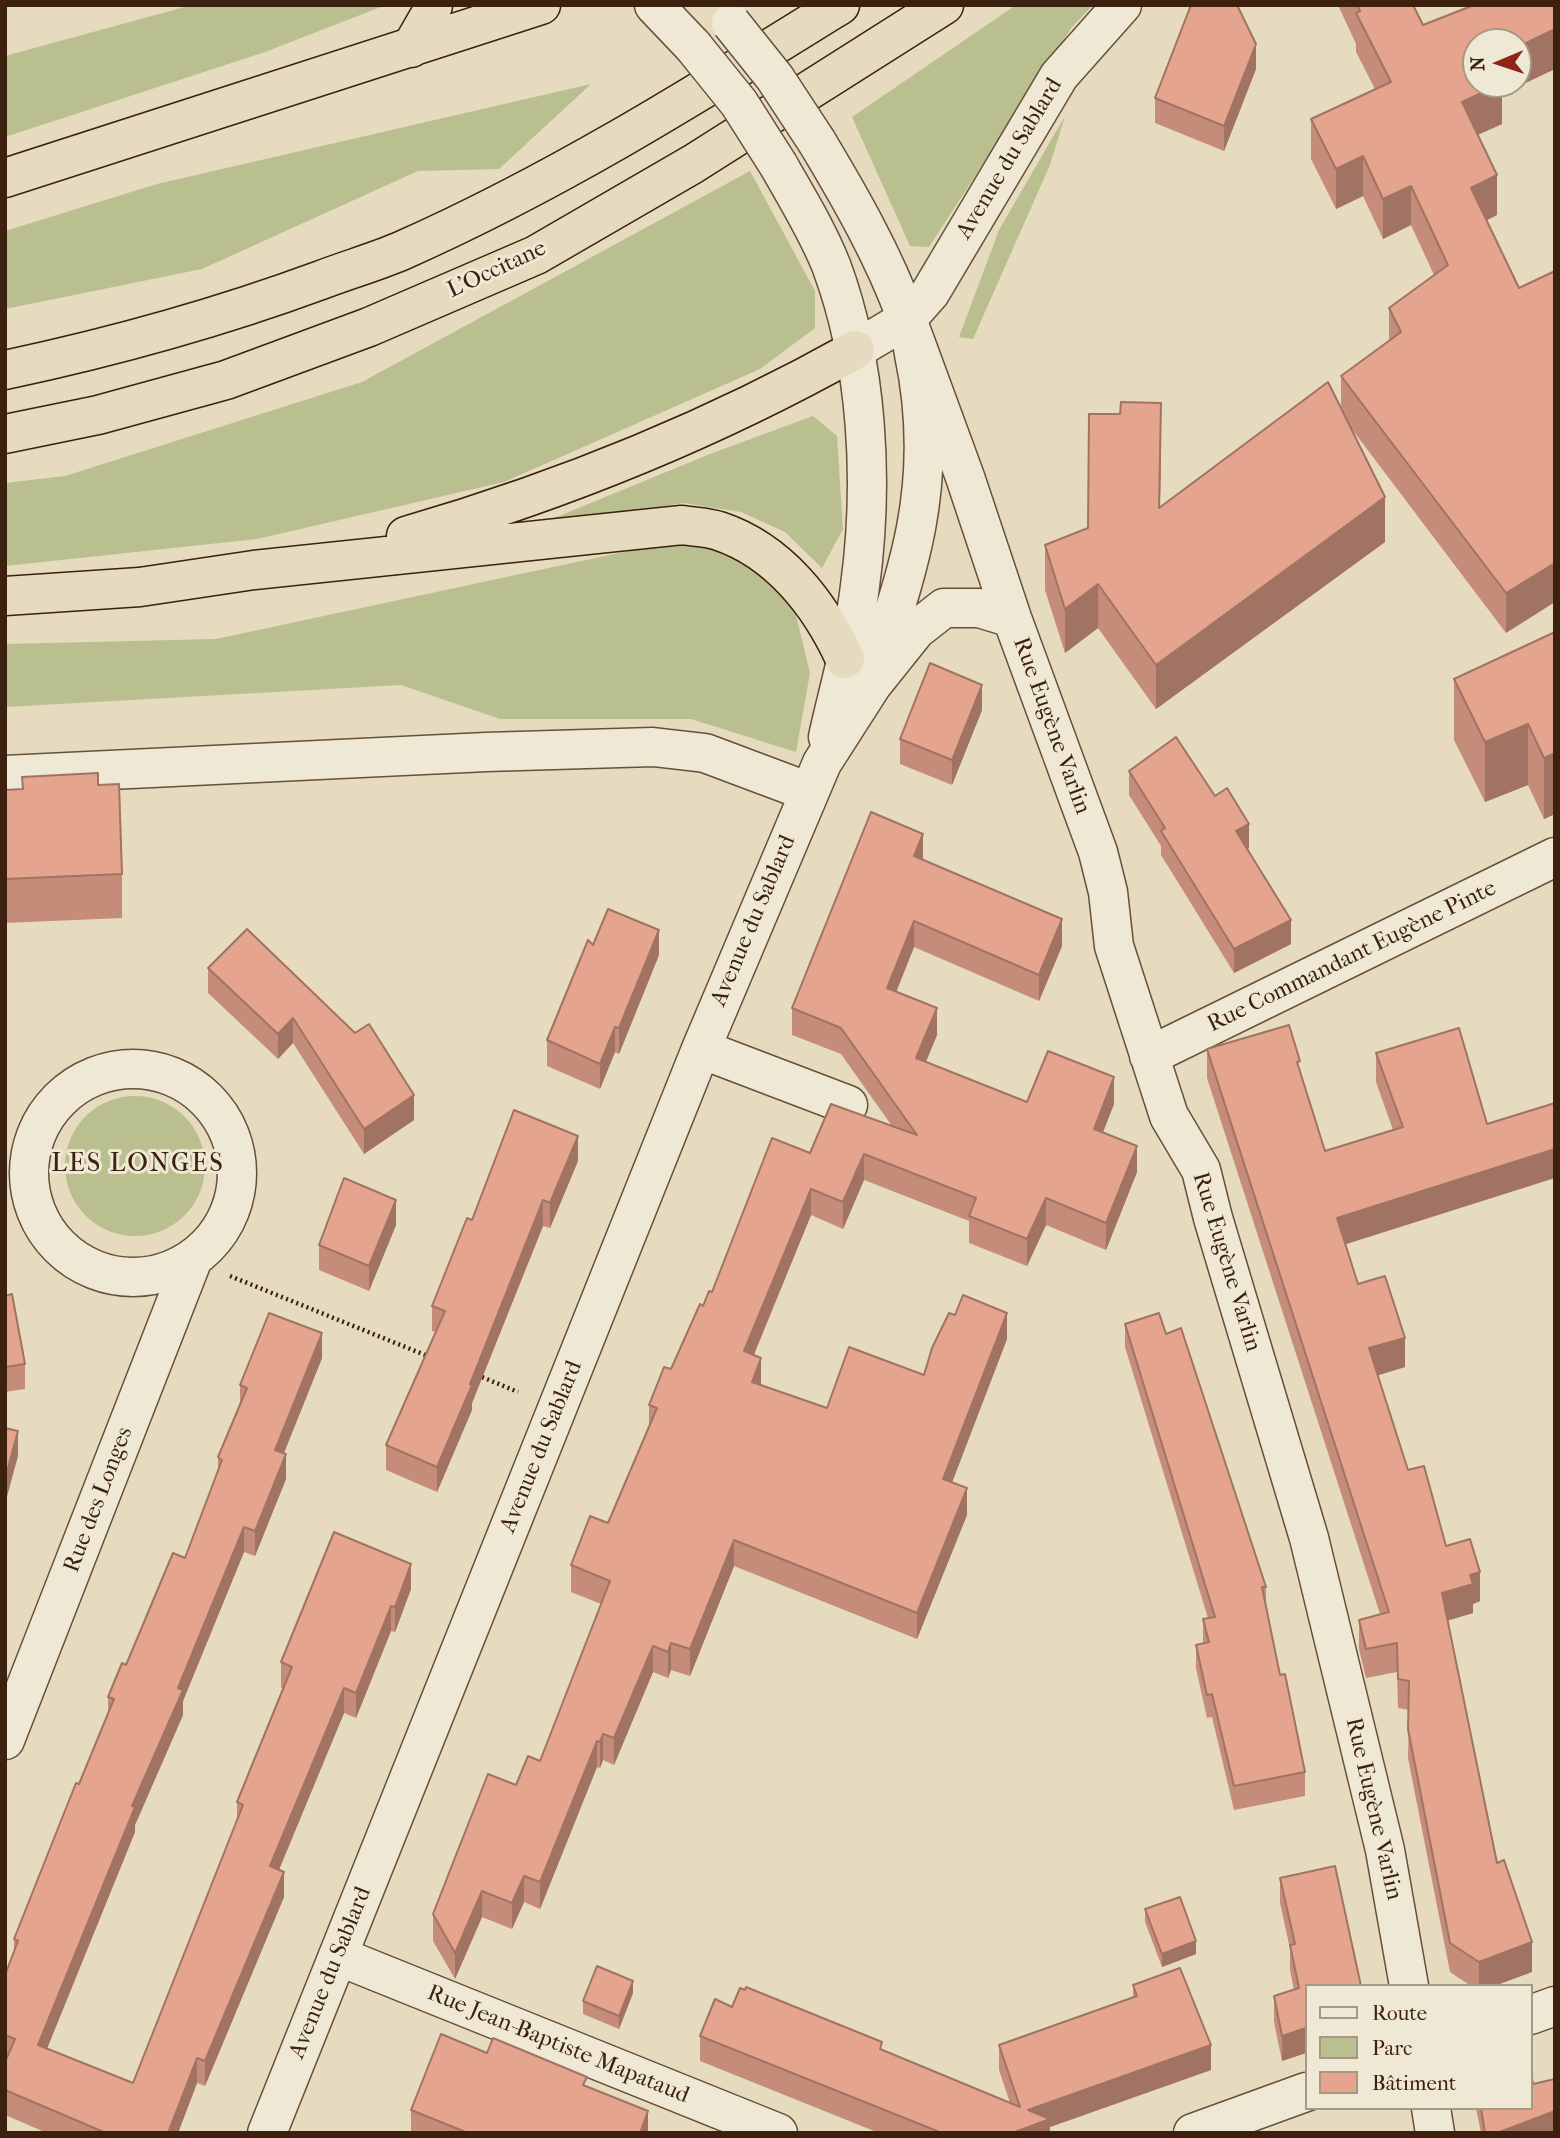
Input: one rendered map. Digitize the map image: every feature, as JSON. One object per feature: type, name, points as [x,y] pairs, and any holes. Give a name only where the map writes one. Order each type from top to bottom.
[{"type":"highway","points":[[411,48],[433,5]]},
{"type":"highway","points":[[5,178],[541,5]]},
{"type":"highway","points":[[5,370],[97,351],[254,304],[399,251],[567,169],[672,110],[840,5]]},
{"type":"highway","name":"L'Occitane","points":[[5,434],[98,415],[226,380],[369,327],[536,255],[694,164],[944,5]]},
{"type":"highway","points":[[254,570],[381,543],[474,516],[567,483],[791,385],[855,350]]},
{"type":"highway","points":[[5,596],[140,587],[254,570],[682,525],[718,530],[754,546],[789,573],[831,629],[845,659]]},
{"type":"street","name":"Avenue du Sablard","points":[[654,5],[693,46],[739,103],[779,166],[828,258],[855,350],[864,418],[868,510],[860,588],[816,778]]},
{"type":"street","name":"Avenue du Sablard","points":[[855,350],[907,319],[930,293],[1059,76],[1122,5]]},
{"type":"street","name":"Avenue du Sablard","points":[[723,14],[775,78],[845,188],[907,319],[922,391],[924,466],[912,548],[872,685]]},
{"type":"street","name":"Rue Eugène Varlin","points":[[907,319],[1098,852],[1108,892],[1114,946],[1169,1116],[1201,1170],[1309,1538],[1385,1850],[1409,1984]]},
{"type":"street","name":"Avenue du Sablard","points":[[267,2133],[701,1049],[816,778],[872,685],[916,630],[944,608],[979,608],[1012,618]]},
{"type":"street","points":[[5,775],[653,747],[705,753],[816,778]]},
{"type":"street","name":"Rue Commandant Eugène Pinte","points":[[1149,1056],[1555,857]]},
{"type":"street","points":[[701,1049],[848,1105]]},
{"type":"street","name":"Rue des Longes","points":[[5,1740],[192,1261],[216,1238],[232,1208],[238,1175],[234,1142],[219,1112],[196,1088],[166,1073],[133,1068],[100,1073],[69,1090],[44,1116],[31,1150],[28,1186],[38,1220],[60,1249],[89,1269],[124,1279],[160,1275],[192,1261]]},
{"type":"street","name":"Rue Jean-Baptiste Mapataud","points":[[338,1956],[778,2133]]},
{"type":"street","points":[[1532,2014],[1555,2006]]},
{"type":"street","points":[[1193,2133],[1304,2093]]},
{"type":"street","points":[[1431,2110],[1435,2133]]},
{"type":"path","points":[[192,1261],[432,1357]]},
{"type":"path","points":[[469,1372],[558,1408]]},
{"type":"green space","points":[[192,5],[386,5],[265,52],[5,137],[5,56]]},
{"type":"green space","points":[[1016,5],[1093,5],[1072,27],[929,247],[910,246],[852,117]]},
{"type":"green space","points":[[591,84],[499,169],[418,171],[202,269],[5,309],[5,231],[157,184]]},
{"type":"green space","points":[[1065,116],[1050,165],[973,339],[959,337],[999,230]]},
{"type":"green space","points":[[750,171],[815,291],[815,328],[760,369],[504,482],[257,539],[5,566],[5,483],[65,476],[362,382]]},
{"type":"green space","points":[[813,416],[837,436],[843,529],[822,568],[785,532],[741,512],[683,503],[525,530],[710,454]]},
{"type":"green space","points":[[675,541],[752,553],[791,595],[810,673],[796,752],[691,719],[500,719],[401,685],[5,707],[5,644],[216,639]]},
{"type":"green space","points":[[135,1096],[162,1101],[185,1116],[200,1139],[205,1166],[200,1193],[185,1216],[162,1231],[135,1236],[108,1231],[85,1216],[70,1193],[65,1166],[70,1139],[85,1116],[108,1101]]},
{"type":"building","points":[[1191,5],[1237,5],[1256,44],[1224,126],[1155,98]]},
{"type":"building","points":[[1357,5],[1413,5],[1423,25],[1474,5],[1555,5],[1555,29],[1532,40],[1532,28],[1462,28],[1462,98],[1471,98],[1462,102],[1497,175],[1471,188],[1519,288],[1555,271],[1555,563],[1506,593],[1341,376],[1401,332],[1389,308],[1448,265],[1411,186],[1383,199],[1363,156],[1336,169],[1311,119],[1391,82],[1356,13],[1360,11]]},
{"type":"building","points":[[1328,382],[1385,497],[1156,665],[1098,584],[1065,609],[1045,545],[1088,528],[1089,414],[1120,414],[1121,402],[1161,403],[1159,508]]},
{"type":"building","points":[[1555,632],[1555,753],[1544,758],[1528,724],[1485,742],[1454,679]]},
{"type":"building","points":[[930,663],[982,685],[952,760],[900,739]]},
{"type":"building","points":[[1176,737],[1215,796],[1227,788],[1249,824],[1236,831],[1291,920],[1234,949],[1161,831],[1165,828],[1129,771]]},
{"type":"building","points":[[98,773],[98,785],[119,784],[122,874],[5,879],[5,790],[23,789],[22,777]]},
{"type":"building","points":[[871,812],[923,834],[914,856],[1062,919],[1039,975],[914,921],[887,988],[937,1008],[916,1058],[1027,1102],[1048,1051],[1114,1077],[1094,1129],[1137,1146],[1106,1223],[1046,1198],[1027,1239],[969,1216],[976,1198],[864,1154],[843,1202],[811,1189],[744,1351],[761,1358],[752,1382],[827,1408],[849,1347],[924,1375],[932,1348],[949,1313],[955,1315],[963,1295],[1007,1313],[943,1479],[967,1488],[917,1613],[734,1540],[690,1649],[671,1643],[668,1652],[653,1646],[614,1738],[603,1734],[600,1742],[597,1741],[540,1882],[524,1876],[512,1903],[482,1891],[455,1953],[433,1914],[488,1774],[516,1785],[528,1756],[540,1761],[610,1581],[571,1565],[590,1516],[608,1523],[657,1408],[649,1405],[664,1367],[671,1369],[700,1304],[703,1306],[709,1291],[712,1292],[772,1138],[810,1153],[831,1104],[917,1135],[841,1028],[792,1008]]},
{"type":"building","points":[[608,909],[659,930],[619,1028],[615,1027],[600,1064],[547,1040],[588,940],[593,945]]},
{"type":"building","points":[[247,929],[355,1033],[369,1024],[414,1095],[364,1129],[293,1018],[278,1034],[208,968]]},
{"type":"building","points":[[1289,1025],[1300,1061],[1297,1062],[1325,1151],[1403,1127],[1376,1053],[1459,1028],[1487,1124],[1555,1103],[1555,1149],[1337,1218],[1358,1284],[1385,1276],[1405,1338],[1369,1348],[1408,1470],[1424,1466],[1446,1546],[1470,1539],[1480,1572],[1470,1575],[1473,1584],[1442,1593],[1497,1863],[1504,1860],[1532,1942],[1479,1962],[1450,1943],[1408,1729],[1409,1681],[1398,1679],[1397,1643],[1366,1649],[1359,1620],[1389,1612],[1207,1049]]},
{"type":"building","points":[[514,1110],[578,1136],[550,1203],[543,1200],[470,1384],[472,1385],[437,1467],[386,1445],[445,1311],[432,1306],[467,1218],[472,1220]]},
{"type":"building","points":[[344,1178],[396,1200],[369,1266],[319,1245]]},
{"type":"building","points":[[12,1294],[25,1364],[5,1367],[5,1296]]},
{"type":"building","points":[[269,1313],[322,1333],[275,1450],[286,1454],[255,1531],[244,1527],[178,1688],[183,1690],[132,1806],[135,1807],[38,2045],[133,2083],[243,1805],[237,1802],[292,1667],[281,1662],[334,1532],[411,1564],[395,1607],[391,1606],[356,1693],[344,1688],[270,1866],[284,1872],[205,2061],[197,2058],[168,2133],[106,2133],[5,2090],[5,2062],[15,2039],[5,2035],[5,1975],[18,1941],[14,1939],[76,1783],[79,1784],[114,1699],[108,1697],[122,1663],[126,1665],[173,1553],[185,1558],[222,1460],[218,1457],[247,1388],[240,1385]]},
{"type":"building","points":[[1159,1313],[1166,1334],[1181,1328],[1266,1587],[1262,1587],[1280,1675],[1285,1674],[1305,1772],[1234,1786],[1212,1694],[1207,1695],[1196,1645],[1209,1642],[1203,1619],[1215,1617],[1125,1324]]},
{"type":"building","points":[[5,1428],[18,1431],[5,1479]]},
{"type":"building","points":[[1335,1866],[1361,1984],[1304,1984],[1304,2029],[1282,2036],[1274,1996],[1299,1988],[1290,1945],[1295,1944],[1280,1878]]},
{"type":"building","points":[[1180,1897],[1196,1941],[1162,1954],[1145,1909]]},
{"type":"building","points":[[597,1966],[633,1981],[619,2016],[583,2001]]},
{"type":"building","points":[[1180,1968],[1211,2045],[1028,2110],[1050,2119],[1012,2133],[942,2133],[700,2036],[715,1999],[732,2007],[740,1988],[745,1990],[746,1987],[882,2042],[880,2049],[1020,2107],[999,2045],[1137,1996],[1133,1985]]},
{"type":"building","points":[[441,2034],[487,2053],[493,2038],[587,2077],[583,2085],[648,2111],[640,2133],[468,2133],[411,2110]]},
{"type":"building","points":[[1532,2078],[1533,2084],[1555,2079],[1555,2111],[1497,2133],[1485,2133],[1481,2110],[1532,2110]]},
{"type":"district","name":"LES LONGES","points":[[138,1165]]}]
